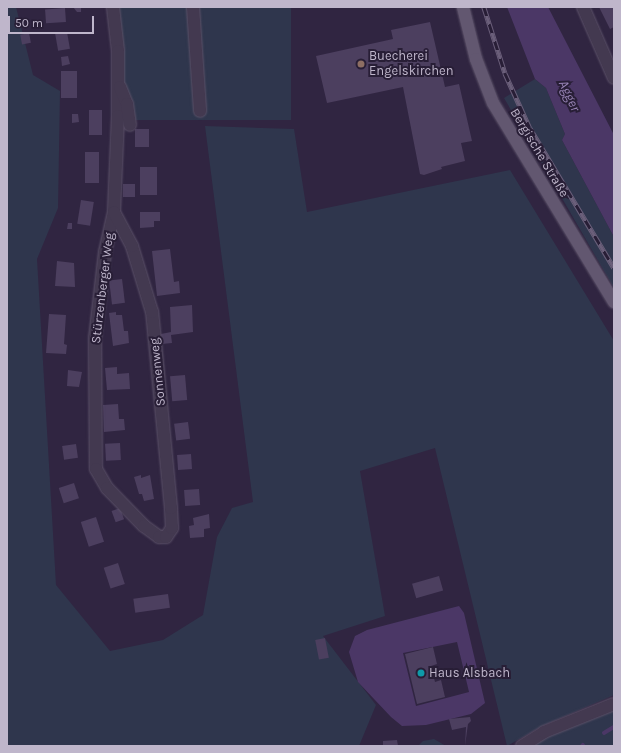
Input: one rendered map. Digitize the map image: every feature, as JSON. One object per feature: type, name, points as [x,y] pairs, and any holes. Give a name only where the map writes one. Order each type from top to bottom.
[{"type":"main road","name":"Bergische Straße","points":[[463,7],[476,59],[493,103],[614,302]]},
{"type":"street","name":"Stürzenberger Weg","points":[[112,7],[118,84],[114,212],[105,252],[95,338],[96,469],[107,488],[144,526],[159,537],[166,537]]},
{"type":"street","points":[[193,7],[200,111]]},
{"type":"street","points":[[583,7],[614,78]]},
{"type":"street","points":[[118,84],[127,104],[130,125]]},
{"type":"street","name":"Sonnenweg","points":[[114,212],[132,246],[152,312],[171,508],[172,528],[166,537]]},
{"type":"street","points":[[522,746],[544,732],[614,704]]},
{"type":"shaded area","points":[[7,7],[16,7],[33,75],[60,91],[58,208],[37,259],[56,585],[110,651],[163,640],[203,615],[217,537],[232,508],[253,502],[205,126],[294,129],[307,212],[510,170],[614,341],[614,695],[542,726],[507,746],[435,448],[360,471],[385,616],[323,636],[376,705],[359,746],[7,746]]},
{"type":"shaded area","points":[[116,7],[291,7],[291,120],[116,120]]},
{"type":"shaded area","points":[[535,79],[546,88],[565,134],[562,140],[614,237],[614,288],[504,98]]},
{"type":"shaded area","points":[[614,708],[614,746],[528,746],[548,733]]},
{"type":"shaded area","points":[[434,739],[446,746],[418,746],[423,741]]},
{"type":"water","name":"Agger","points":[[507,7],[548,7],[614,135],[614,237],[562,140],[565,134],[546,88],[535,79]]},
{"type":"water","points":[[459,606],[464,613],[485,703],[471,714],[426,725],[402,726],[391,717],[358,682],[349,652],[355,636],[367,630]],"holes":[[[457,642],[469,692],[416,706],[403,653]]]},
{"type":"building","points":[[73,7],[81,7],[81,12],[77,12]]},
{"type":"building","points":[[599,7],[614,7],[614,27],[610,29]]},
{"type":"building","points":[[65,8],[66,22],[46,23],[45,9]]},
{"type":"building","points":[[430,22],[445,87],[459,84],[472,141],[461,143],[465,161],[441,167],[442,169],[424,175],[420,174],[403,87],[327,103],[316,56],[393,39],[391,30]]},
{"type":"building","points":[[67,32],[70,49],[58,51],[55,34]]},
{"type":"building","points":[[29,33],[31,43],[22,45],[20,35]]},
{"type":"building","points":[[68,56],[70,64],[62,66],[61,57]]},
{"type":"building","points":[[61,71],[77,71],[77,98],[61,98]]},
{"type":"building","points":[[89,110],[102,110],[102,135],[89,135]]},
{"type":"building","points":[[72,114],[78,114],[79,122],[72,123]]},
{"type":"building","points":[[135,129],[149,129],[149,147],[135,147]]},
{"type":"building","points":[[85,152],[99,152],[99,183],[85,183]]},
{"type":"building","points":[[140,167],[157,167],[157,195],[140,195]]},
{"type":"building","points":[[123,184],[135,184],[135,197],[123,197]]},
{"type":"building","points":[[81,200],[94,202],[90,226],[77,224]]},
{"type":"building","points":[[140,212],[160,212],[160,221],[154,221],[154,227],[140,228]]},
{"type":"building","points":[[68,223],[72,223],[72,229],[67,229]]},
{"type":"building","points":[[170,249],[174,282],[179,281],[180,293],[157,296],[152,251]]},
{"type":"building","points":[[57,261],[74,263],[75,287],[55,286]]},
{"type":"building","points":[[122,279],[125,303],[112,304],[109,281]]},
{"type":"building","points":[[192,305],[193,332],[171,335],[172,343],[162,344],[161,334],[171,332],[170,307]]},
{"type":"building","points":[[116,312],[116,315],[122,315],[124,331],[128,331],[129,343],[113,346],[109,313]]},
{"type":"building","points":[[49,314],[66,315],[64,344],[67,345],[66,354],[46,353]]},
{"type":"building","points":[[117,367],[117,374],[129,373],[130,389],[107,390],[105,368]]},
{"type":"building","points":[[68,370],[82,372],[79,387],[67,386]]},
{"type":"building","points":[[185,375],[187,400],[172,401],[170,376]]},
{"type":"building","points":[[118,404],[119,419],[124,419],[125,430],[104,432],[103,405]]},
{"type":"building","points":[[188,422],[190,439],[176,441],[174,424]]},
{"type":"building","points":[[120,443],[121,460],[106,461],[105,444]]},
{"type":"building","points":[[76,444],[78,458],[64,460],[62,446]]},
{"type":"building","points":[[191,454],[192,469],[178,470],[177,455]]},
{"type":"building","points":[[141,475],[141,478],[150,475],[154,499],[144,501],[142,494],[139,494],[134,477]]},
{"type":"building","points":[[74,483],[79,498],[64,503],[59,488]]},
{"type":"building","points":[[199,489],[200,505],[185,506],[184,490]]},
{"type":"building","points":[[120,508],[124,519],[116,522],[112,511]]},
{"type":"building","points":[[209,514],[210,528],[204,529],[204,537],[190,538],[189,526],[194,525],[193,518]]},
{"type":"building","points":[[96,517],[104,542],[89,547],[81,522]]},
{"type":"building","points":[[118,563],[125,584],[111,589],[104,568]]},
{"type":"building","points":[[439,576],[443,590],[416,598],[412,584]]},
{"type":"building","points":[[168,594],[170,608],[135,613],[133,599]]},
{"type":"building","points":[[325,638],[329,658],[319,660],[315,640]]},
{"type":"building","name":"Haus Alsbach","points":[[433,647],[437,664],[431,666],[435,682],[441,680],[445,697],[417,704],[405,654]]},
{"type":"building","points":[[470,717],[471,721],[468,724],[465,746],[466,727],[452,730],[449,719]]},
{"type":"building","points":[[397,740],[398,746],[383,746],[383,741]]},
{"type":"waterway","points":[[604,733],[614,727]]},
{"type":"railway","points":[[484,7],[505,73],[530,128],[614,268]]},
{"type":"place","name":"Buecherei Engelskirchen","points":[[361,64]]},
{"type":"place","name":"Haus Alsbach","points":[[421,673]]}]
